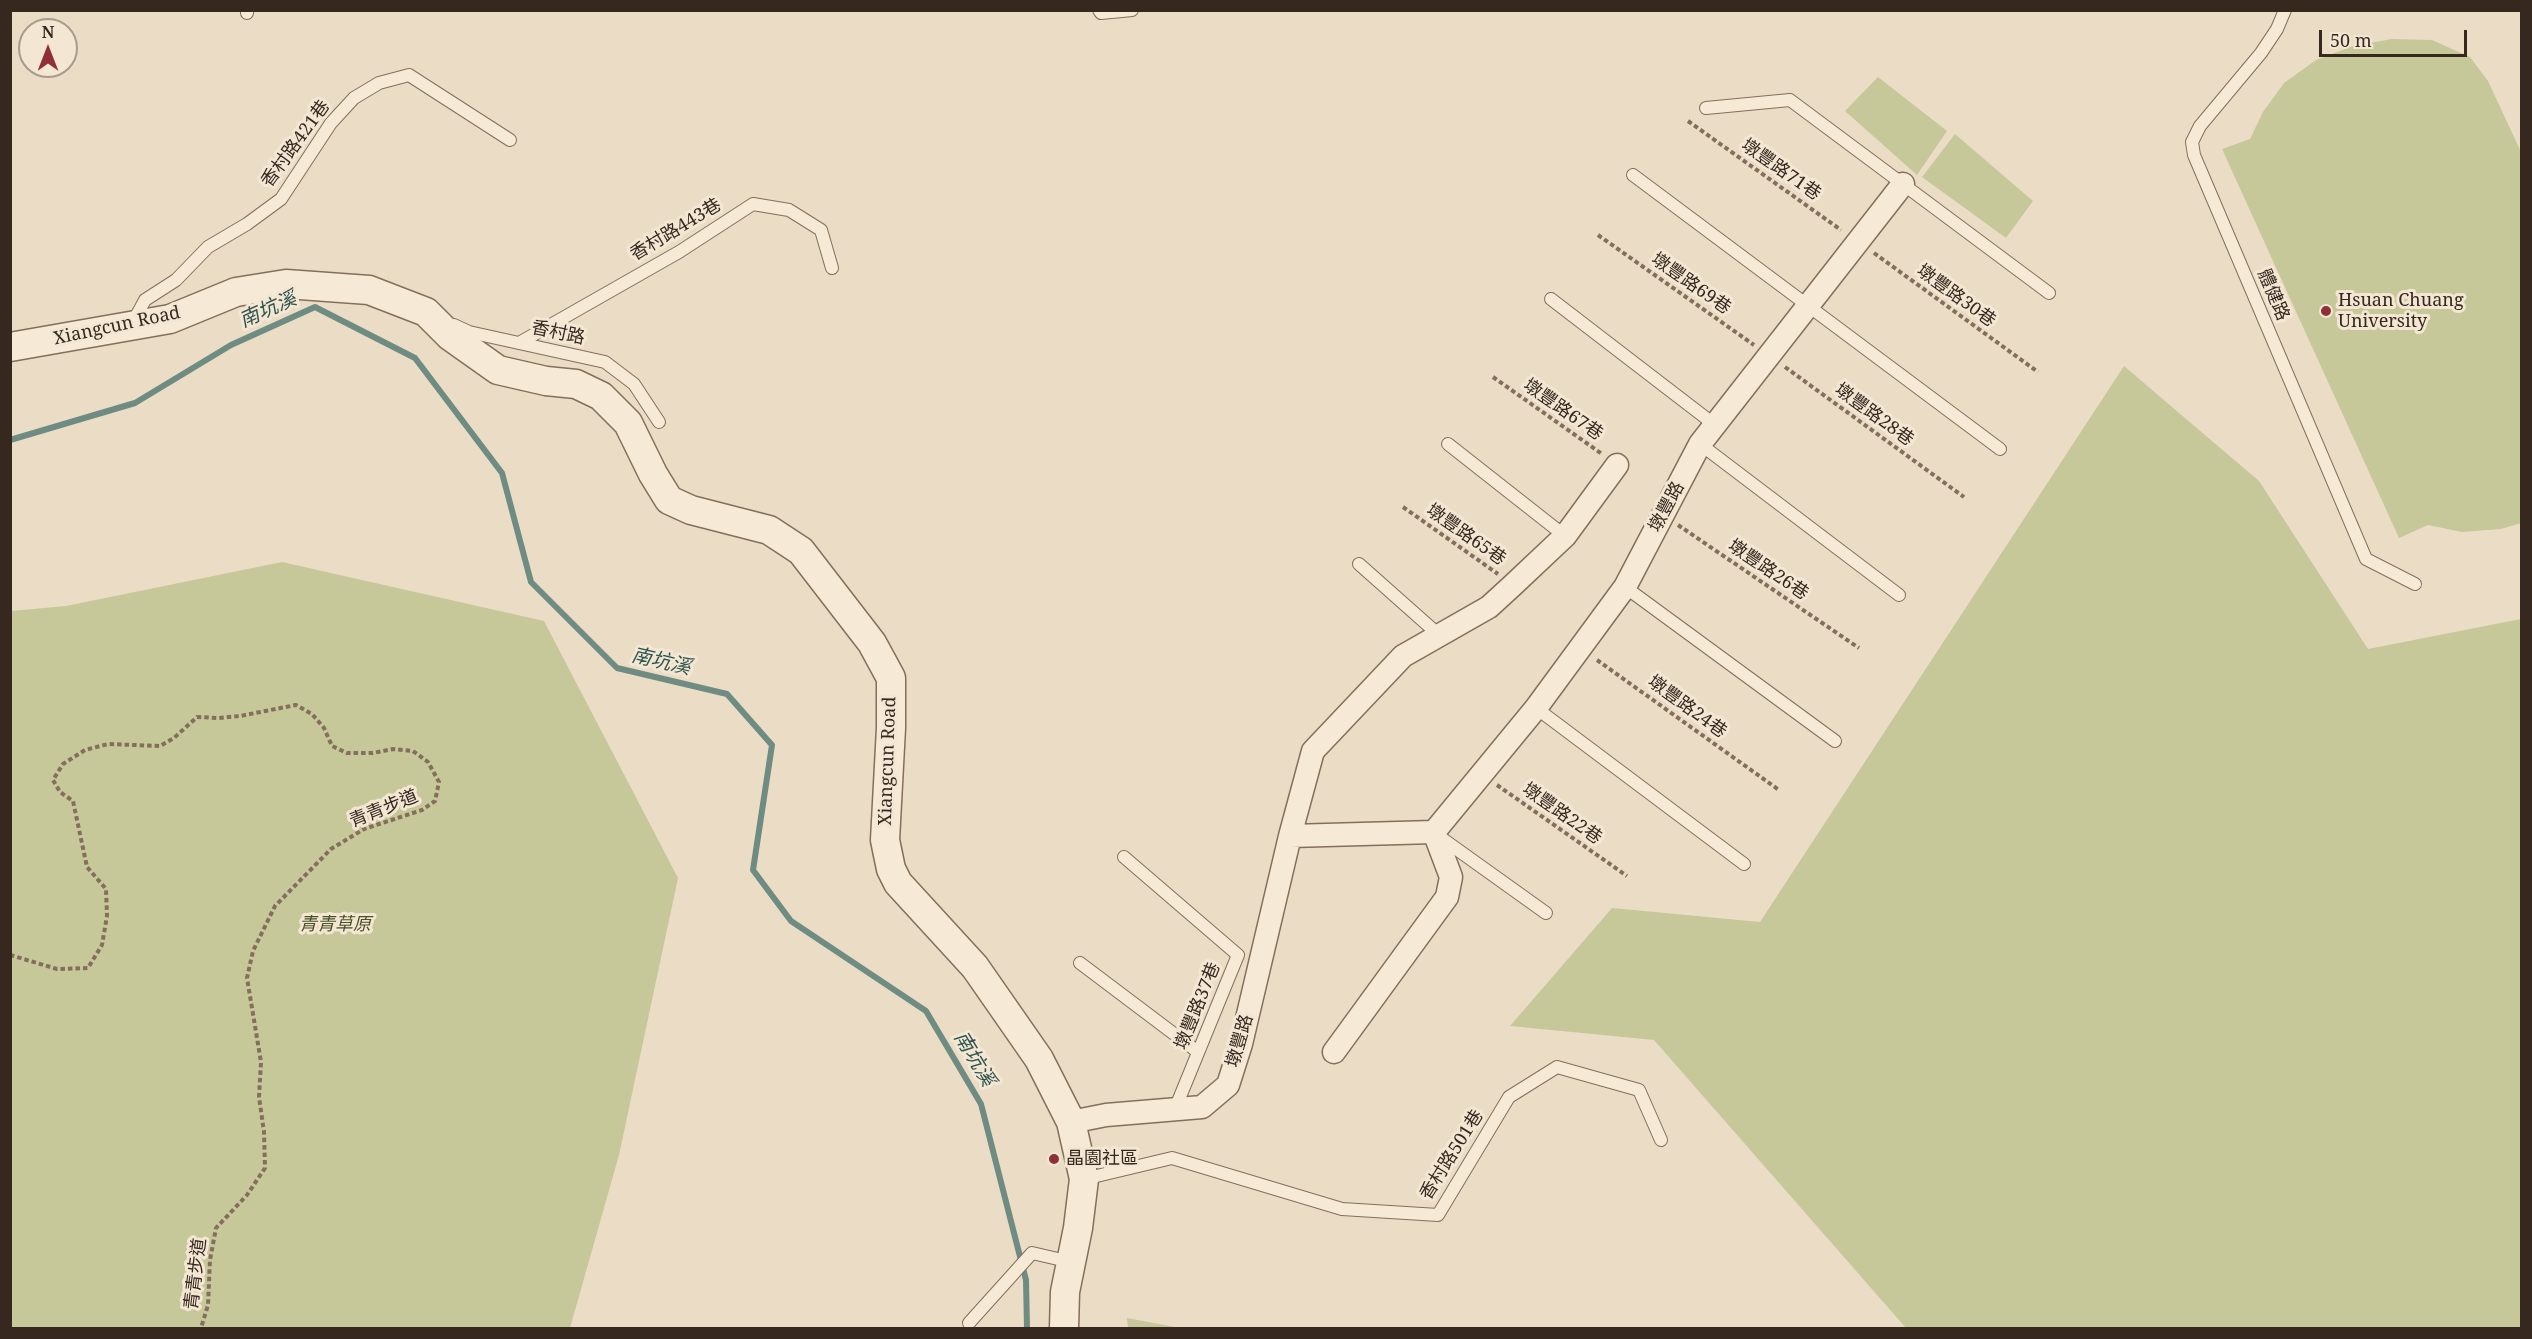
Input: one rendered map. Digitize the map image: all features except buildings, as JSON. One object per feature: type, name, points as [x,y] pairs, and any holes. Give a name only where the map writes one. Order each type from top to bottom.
[{"type":"street","name":"墩豐路","points":[[1434,832],[1536,708],[1625,587],[1700,444],[1903,184]]},
{"type":"street","name":"Xiangcun Road","points":[[10,347],[170,319],[236,292],[286,284],[369,290],[426,312],[450,336],[498,370],[546,381],[576,384],[601,396],[628,423],[653,474],[669,500],[692,510],[769,530],[801,551],[872,643],[891,678],[891,728],[885,840],[891,869],[898,883],[975,967],[1039,1059],[1071,1122],[1084,1179],[1065,1292],[1064,1329]]},
{"type":"street","name":"墩豐路","points":[[1071,1122],[1106,1114],[1202,1107],[1228,1085],[1241,1044],[1290,836],[1313,751],[1402,656],[1489,607],[1513,585],[1564,536],[1617,465]]},
{"type":"street","points":[[1290,836],[1434,832],[1451,877],[1447,897],[1334,1052]]},
{"type":"lane","points":[[1099,10],[1101,13],[1132,10]]},
{"type":"lane","name":"體健路","points":[[2285,10],[2277,29],[2261,53],[2200,126],[2192,142],[2194,155],[2366,559],[2415,584]]},
{"type":"lane","name":"香村路421巷","points":[[131,326],[145,300],[176,280],[208,247],[247,224],[281,199],[332,123],[354,98],[380,83],[409,75],[510,140]]},
{"type":"lane","points":[[1706,108],[1790,99],[2049,293]]},
{"type":"lane","points":[[1633,175],[2000,449]]},
{"type":"lane","name":"香村路443巷","points":[[519,343],[679,252],[753,204],[789,210],[821,230],[832,268]]},
{"type":"lane","points":[[1551,299],[1715,425]]},
{"type":"lane","name":"香村路","points":[[426,312],[469,332],[605,362],[634,384],[659,422]]},
{"type":"lane","points":[[1448,444],[1564,536]]},
{"type":"lane","points":[[1700,444],[1899,595]]},
{"type":"lane","points":[[1359,564],[1439,635]]},
{"type":"lane","points":[[1625,587],[1835,741]]},
{"type":"lane","points":[[1536,708],[1744,864]]},
{"type":"lane","points":[[1434,832],[1546,913]]},
{"type":"lane","name":"墩豐路37巷","points":[[1124,857],[1238,956],[1175,1109]]},
{"type":"lane","points":[[1080,963],[1198,1052]]},
{"type":"lane","name":"香村路501巷","points":[[1084,1179],[1172,1158],[1342,1209],[1438,1215],[1509,1097],[1557,1067],[1639,1090],[1661,1140]]},
{"type":"lane","points":[[969,1323],[1032,1253],[1071,1262]]},
{"type":"path","name":"墩豐路71巷","points":[[1688,121],[1858,242]]},
{"type":"path","name":"墩豐路69巷","points":[[1598,235],[1768,356]]},
{"type":"path","name":"墩豐路30巷","points":[[1858,242],[2038,372]]},
{"type":"path","name":"墩豐路28巷","points":[[1768,356],[1964,497]]},
{"type":"path","name":"墩豐路67巷","points":[[1493,377],[1617,465]]},
{"type":"path","name":"墩豐路65巷","points":[[1403,507],[1513,585]]},
{"type":"path","name":"墩豐路26巷","points":[[1663,515],[1858,648]]},
{"type":"path","name":"墩豐路24巷","points":[[1579,647],[1779,790]]},
{"type":"path","name":"青青步道","points":[[10,955],[57,969],[88,968],[102,945],[107,916],[106,889],[87,867],[74,801],[60,792],[53,780],[63,764],[86,750],[108,744],[160,747],[174,738],[197,717],[240,716],[296,705],[312,714],[324,728],[332,747],[347,753],[374,753],[393,749],[413,751],[428,762],[439,782],[435,801],[422,810],[364,829],[331,849],[275,906],[253,951],[248,978],[261,1062],[259,1097],[264,1132],[265,1168],[247,1195],[216,1228],[210,1260],[208,1305],[201,1329]]},
{"type":"path","name":"墩豐路22巷","points":[[1482,774],[1627,876]]},
{"type":"green space","points":[[2392,39],[2432,40],[2470,57],[2488,81],[2521,152],[2521,523],[2501,529],[2462,532],[2428,525],[2399,538],[2222,149],[2250,139],[2263,112],[2284,83],[2316,60],[2353,46]]},
{"type":"green space","points":[[1878,77],[1947,131],[1917,175],[1845,111]]},
{"type":"green space","points":[[1955,134],[2033,201],[2006,238],[1922,177]]},
{"type":"green space","points":[[2124,366],[2259,481],[2368,649],[2521,619],[2521,1328],[1906,1328],[1654,1040],[1510,1026],[1612,908],[1760,922]]},
{"type":"green space","name":"青青草原","points":[[282,562],[544,621],[678,878],[619,1155],[570,1328],[11,1328],[11,611],[66,606]]},
{"type":"green space","points":[[1127,1318],[1180,1328],[1128,1328]]},
{"type":"waterway","name":"南坑溪","points":[[10,440],[135,403],[231,345],[315,307],[415,358],[502,473],[531,582],[617,668],[727,694],[772,745],[753,870],[791,921],[926,1011],[981,1104],[1026,1280],[1027,1328]]},
{"type":"place","name":"Hsuan Chuang University","points":[[2326,311]]},
{"type":"place","name":"晶園社區","points":[[1054,1159]]}]
